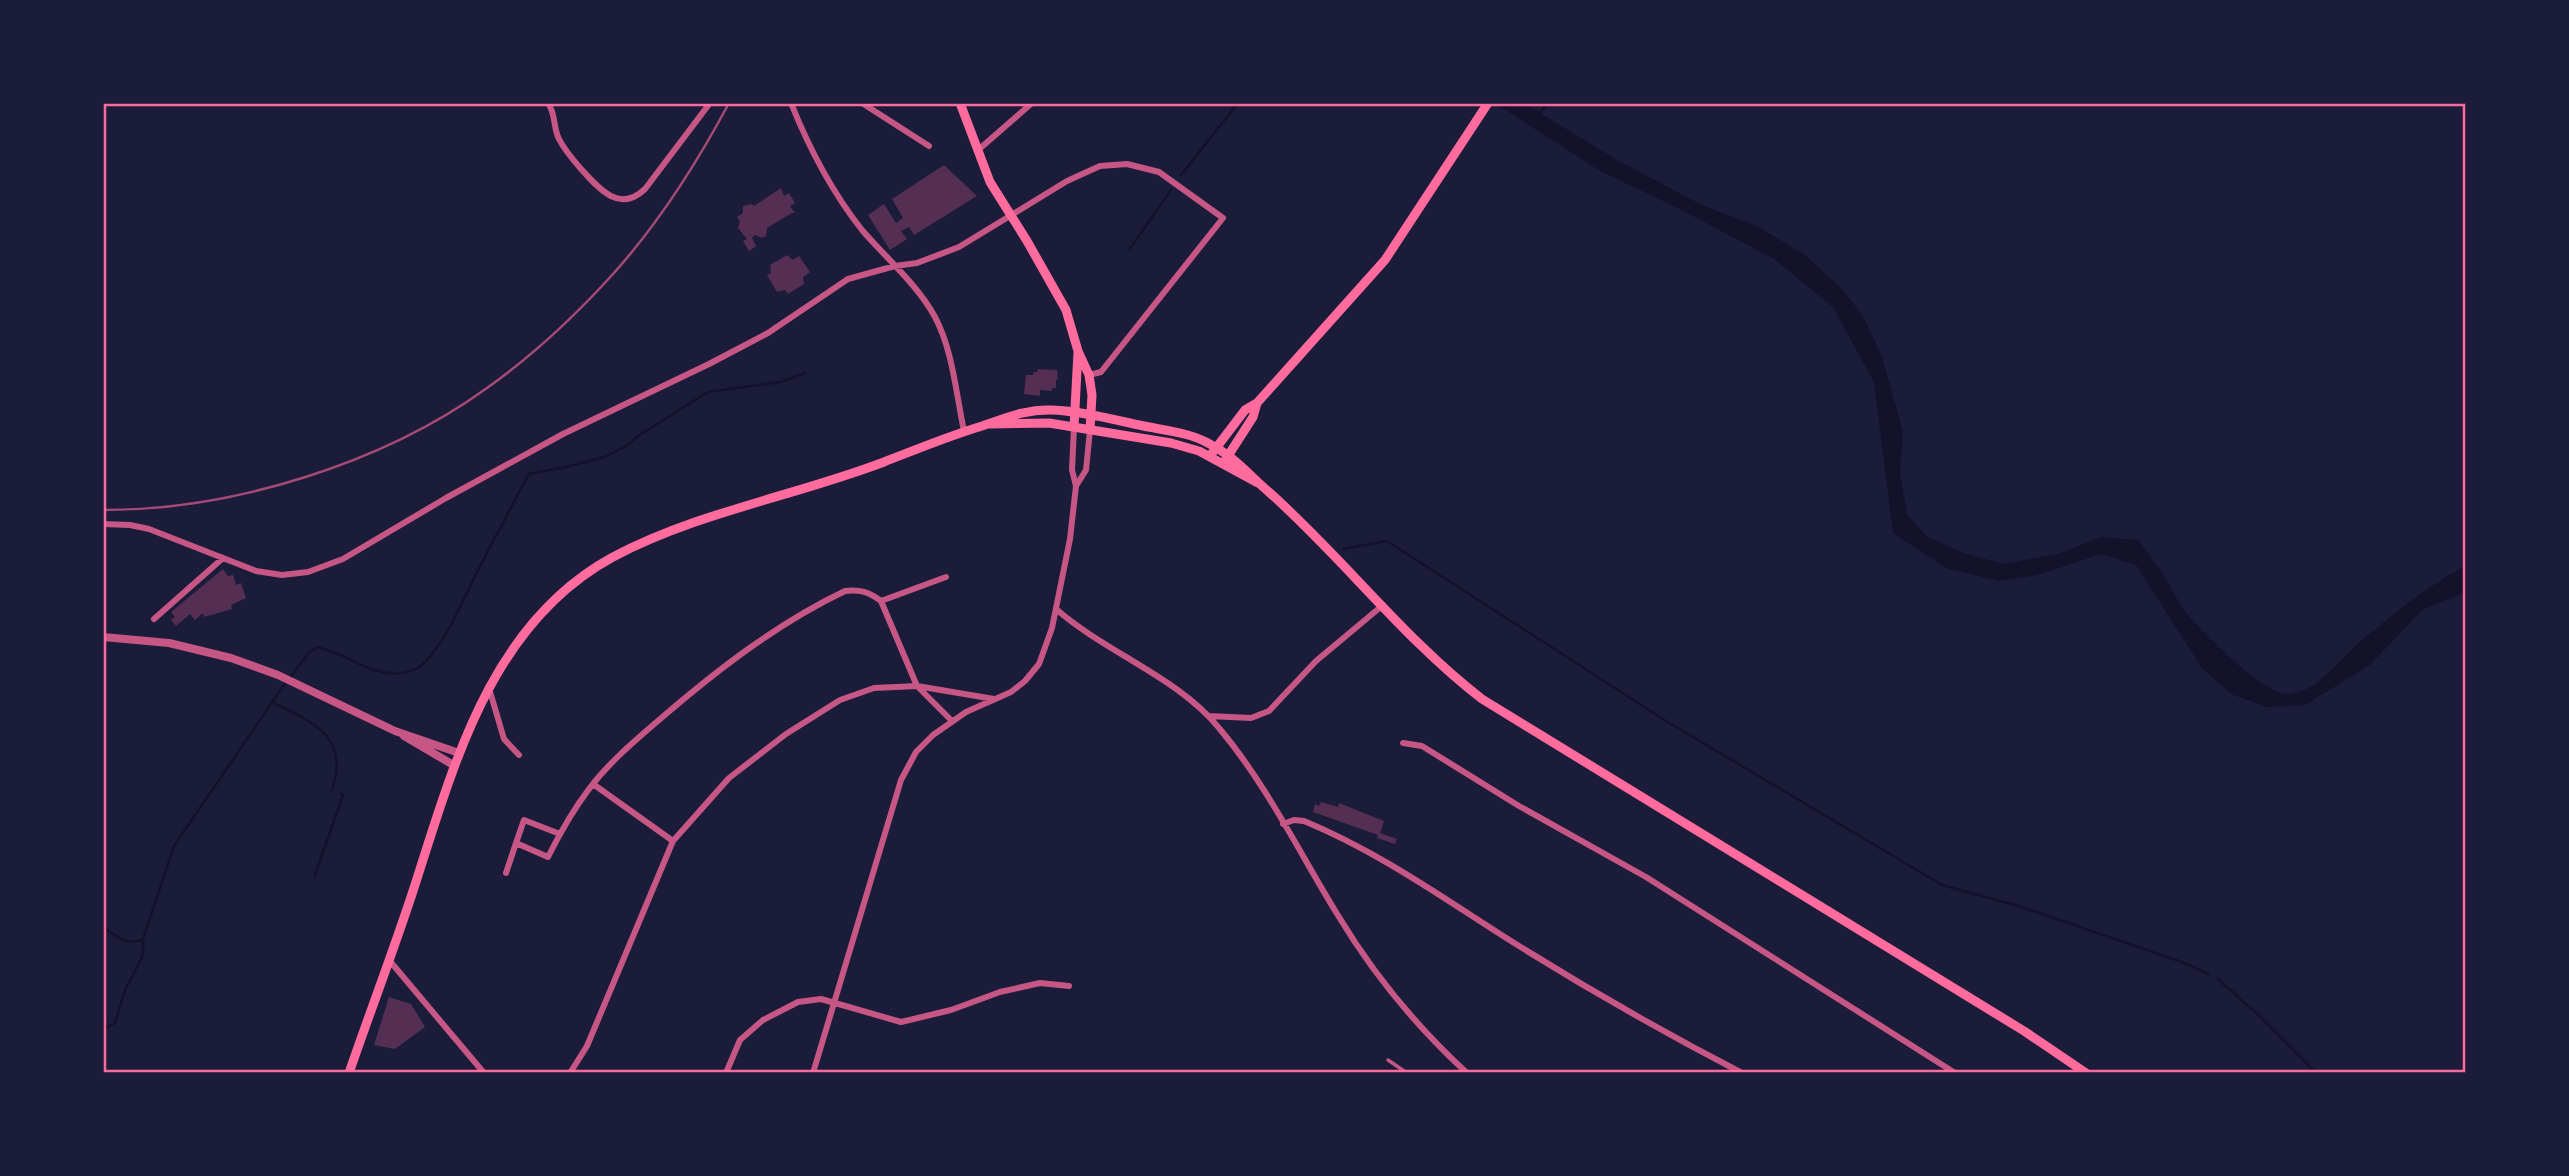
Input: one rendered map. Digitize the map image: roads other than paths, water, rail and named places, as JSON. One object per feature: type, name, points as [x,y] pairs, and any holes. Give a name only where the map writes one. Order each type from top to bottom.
[{"type":"main road","points":[[960,103],[990,182],[1059,298],[1089,375],[1092,395],[1090,430]]},
{"type":"main road","points":[[1210,456],[1245,410],[1257,403],[1385,260],[1488,103]]},
{"type":"main road","points":[[1074,427],[1078,351]]},
{"type":"main road","points":[[1225,459],[1253,417],[1257,403]]},
{"type":"main road","points":[[349,1073],[459,753],[489,687],[520,638],[564,590],[609,559],[674,529],[872,466],[1010,415],[1055,410],[1197,438],[1216,447],[1239,475],[1260,484],[1305,524],[1444,668],[1502,714],[2024,1031],[2086,1073]]},
{"type":"main road","points":[[987,424],[1039,423],[1074,427],[1171,443],[1225,459]]},
{"type":"street","points":[[548,103],[552,108],[558,137],[572,159],[605,194],[625,200],[635,197],[645,189],[710,103]]},
{"type":"street","points":[[791,103],[802,130],[848,211],[934,315],[943,334],[964,431]]},
{"type":"street","points":[[862,103],[929,146]]},
{"type":"street","points":[[977,151],[1032,103]]},
{"type":"street","points":[[103,524],[149,529],[256,571],[282,575],[308,572],[342,559],[551,441],[768,333],[848,279],[917,263],[959,247],[1067,181],[1100,166],[1127,164],[1159,172],[1223,218],[1101,372],[1089,375]]},
{"type":"street","points":[[813,1073],[901,780],[916,752],[933,734],[952,721],[1026,681],[1039,664],[1047,647],[1068,551],[1076,486],[1072,470],[1074,427]]},
{"type":"street","points":[[1076,486],[1086,470],[1090,430]]},
{"type":"street","points":[[154,618],[223,558]]},
{"type":"street","points":[[881,601],[946,576]]},
{"type":"street","points":[[516,843],[548,857],[593,784],[645,732],[704,682],[771,633],[845,591],[858,589],[881,601],[917,687],[952,721]]},
{"type":"street","points":[[1209,716],[1251,718],[1269,712],[1316,661],[1383,605]]},
{"type":"street","points":[[1056,609],[1079,627],[1175,689],[1209,716],[1241,757],[1373,969],[1421,1027],[1467,1073]]},
{"type":"street","points":[[103,637],[144,640],[200,650],[278,675],[395,731],[459,753]]},
{"type":"street","points":[[489,687],[504,739],[519,755]]},
{"type":"street","points":[[570,1073],[587,1046],[673,841],[729,778],[807,720],[839,700],[874,688],[917,687],[995,700]]},
{"type":"street","points":[[395,731],[454,766]]},
{"type":"street","points":[[1403,743],[1422,746],[1519,806],[1646,877],[1955,1073]]},
{"type":"street","points":[[593,784],[673,841]]},
{"type":"street","points":[[506,873],[524,820],[560,834]]},
{"type":"street","points":[[1283,824],[1294,820],[1304,821],[1381,858],[1575,981],[1742,1073]]},
{"type":"street","points":[[389,960],[484,1073]]},
{"type":"street","points":[[726,1073],[740,1041],[764,1020],[809,999],[821,999],[901,1022],[951,1010],[1000,992],[1040,983],[1069,986]]},
{"type":"lane","points":[[1388,1060],[1407,1073]]},
{"type":"waterway","points":[[1181,175],[1238,103]]},
{"type":"waterway","points":[[1539,114],[1548,103]]},
{"type":"waterway","points":[[1129,250],[1171,190]]},
{"type":"waterway","points":[[103,1029],[115,1023],[125,990],[143,955],[143,939],[174,846],[279,692],[309,653],[317,647],[369,668],[390,673],[405,673],[418,668],[445,636],[529,474],[604,457],[628,445],[708,392],[780,382],[805,373]]},
{"type":"waterway","points":[[1344,549],[1387,541],[1666,721],[1942,885],[2019,906],[2179,961],[2209,974]]},
{"type":"waterway","points":[[272,702],[314,725],[332,744],[336,756],[332,790]]},
{"type":"waterway","points":[[315,875],[343,795],[341,794]]},
{"type":"waterway","points":[[103,927],[127,941],[143,939]]},
{"type":"waterway","points":[[2218,979],[2316,1073]]},
{"type":"railway","points":[[103,510],[203,502],[304,478],[401,439],[446,415],[504,376],[537,349],[613,274],[646,235],[676,192],[729,103]]}]
